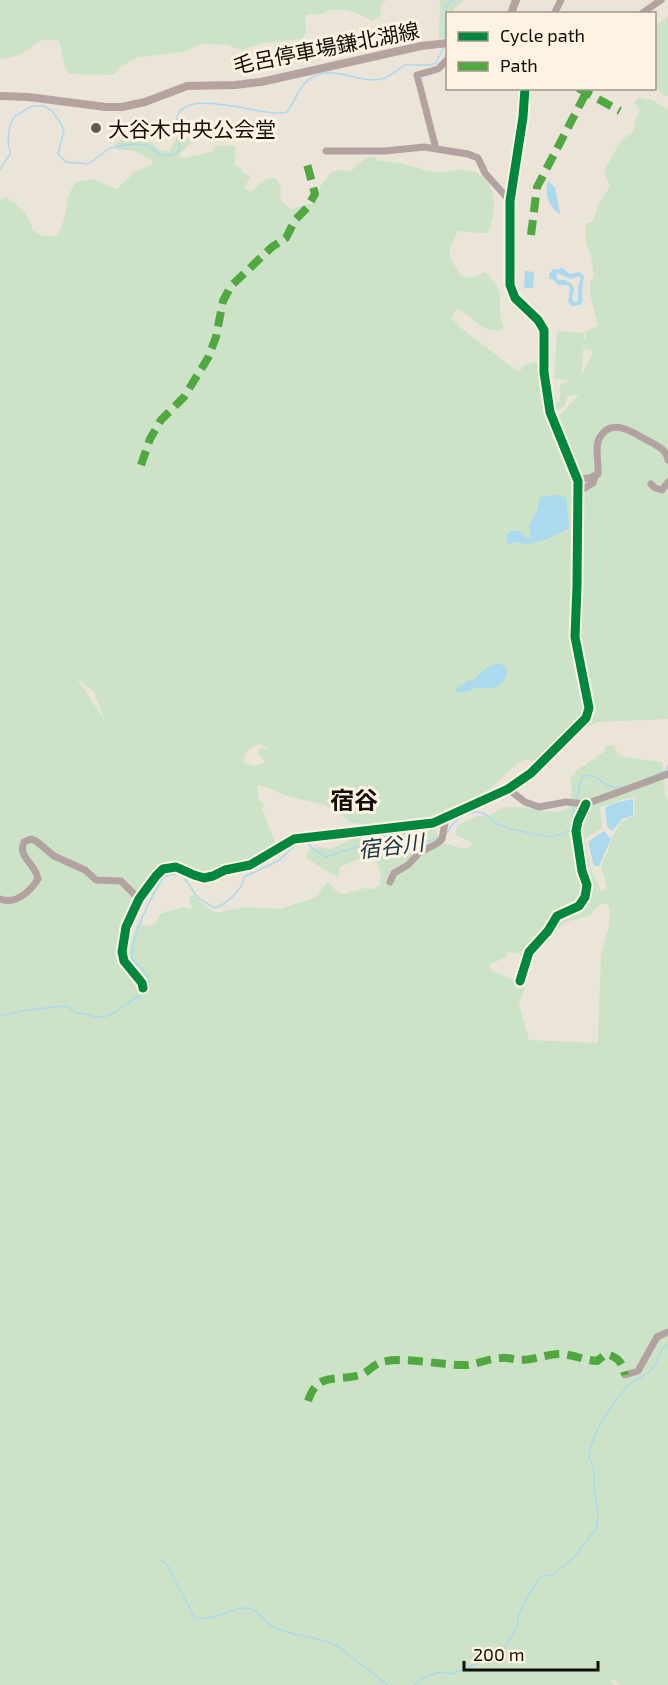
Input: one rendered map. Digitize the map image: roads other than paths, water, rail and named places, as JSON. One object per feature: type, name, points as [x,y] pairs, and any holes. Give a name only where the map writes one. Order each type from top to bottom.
[{"type":"main road","name":"毛呂停車場鎌北湖線","points":[[0,96],[122,107],[145,102],[187,86],[235,86],[261,82],[446,43]]},
{"type":"street","points":[[645,12],[661,0]]},
{"type":"street","points":[[436,149],[417,75],[438,69],[446,60]]},
{"type":"street","points":[[143,988],[142,983],[124,961],[122,952],[126,927],[139,899],[164,869],[176,867],[204,878],[225,870],[250,865],[294,839],[434,823],[508,789],[541,764],[586,718],[589,708],[574,637],[578,479],[550,412],[544,372],[544,330],[538,320],[515,298],[511,290],[510,201],[525,90]]},
{"type":"street","points":[[326,151],[385,152],[424,147],[468,154],[477,158],[485,173],[510,201]]},
{"type":"street","points":[[578,492],[593,483],[598,468],[598,440],[605,430],[610,428],[626,428],[663,449],[668,460]]},
{"type":"street","points":[[578,479],[595,477]]},
{"type":"street","points":[[651,484],[662,490],[668,482]]},
{"type":"street","points":[[508,789],[533,806],[566,802],[586,804],[668,774]]},
{"type":"street","points":[[520,981],[527,955],[533,946],[545,935],[557,916],[579,906],[585,897],[587,885],[579,859],[576,831],[586,804]]},
{"type":"street","points":[[390,882],[394,873],[408,865],[419,853],[442,839],[446,817]]},
{"type":"street","points":[[0,899],[13,901],[31,888],[38,879],[37,870],[23,854],[22,849],[24,842],[31,839],[54,856],[85,870],[96,880],[121,881],[139,899]]},
{"type":"street","points":[[625,1375],[638,1371],[657,1337],[668,1332]]},
{"type":"water","points":[[548,181],[555,187],[560,214],[548,200]]},
{"type":"water","points":[[554,268],[555,270],[562,268],[570,274],[579,272],[584,276],[583,301],[580,305],[572,306],[568,302],[570,290],[568,285],[558,285],[549,279],[549,274]],"holes":[[[558,273],[571,279],[578,276],[581,278],[578,287],[578,301],[574,302],[572,284],[565,280],[558,280],[556,276]]]},
{"type":"water","points":[[525,271],[534,272],[533,288],[524,288]]},
{"type":"water","points":[[557,495],[566,497],[569,528],[536,542],[507,544],[507,535],[511,531],[519,531],[527,538],[531,538],[529,526],[537,511],[540,497]]},
{"type":"water","points":[[499,663],[506,667],[507,673],[506,678],[499,685],[488,688],[477,687],[463,692],[454,691],[468,680],[473,681],[488,667]]},
{"type":"water","points":[[633,799],[633,815],[622,819],[612,831],[607,826],[605,808],[614,803]]},
{"type":"water","points":[[604,831],[611,839],[599,866],[594,866],[588,842]]},
{"type":"waterway","points":[[445,39],[446,5],[453,0]]},
{"type":"waterway","points":[[0,169],[10,154],[8,140],[10,125],[15,116],[32,106],[44,106],[52,111],[60,122],[64,130],[58,154],[66,162],[88,164],[110,148],[132,144],[147,145],[159,153],[170,156],[179,151],[177,118],[183,109],[194,104],[209,103],[277,113],[287,112],[305,83],[316,75],[333,73],[376,80],[392,74],[405,65],[436,63],[444,47]]},
{"type":"waterway","name":"宿谷川","points":[[576,801],[582,777],[595,777],[609,786],[619,787],[639,782],[665,771],[668,767]]},
{"type":"waterway","name":"宿谷川","points":[[447,833],[458,819],[479,812],[506,827],[550,837],[565,833],[571,828],[574,806]]},
{"type":"waterway","name":"宿谷川","points":[[0,1016],[27,1010],[65,1006],[75,1013],[103,1017],[112,1014],[143,994],[149,981],[145,972],[132,959],[133,950],[143,917],[164,877],[173,874],[183,876],[198,898],[215,908],[233,896],[241,887],[244,877],[278,861],[297,843],[307,842],[314,850],[326,857],[366,844],[383,844],[397,849],[440,837]]},
{"type":"waterway","points":[[415,1685],[420,1679],[429,1675],[442,1672],[453,1674],[502,1653],[517,1626],[519,1615],[529,1594],[541,1576],[553,1575],[573,1558],[596,1529],[598,1515],[594,1470],[589,1457],[590,1449],[604,1418],[618,1398],[631,1383],[651,1370],[668,1342]]},
{"type":"waterway","points":[[159,1558],[168,1566],[194,1617],[209,1618],[236,1609],[248,1608],[281,1630],[339,1646],[387,1685]]},
{"type":"place","name":"大谷木中央公会堂","points":[[96,128]]},
{"type":"district","name":"宿谷","points":[[354,799]]}]
